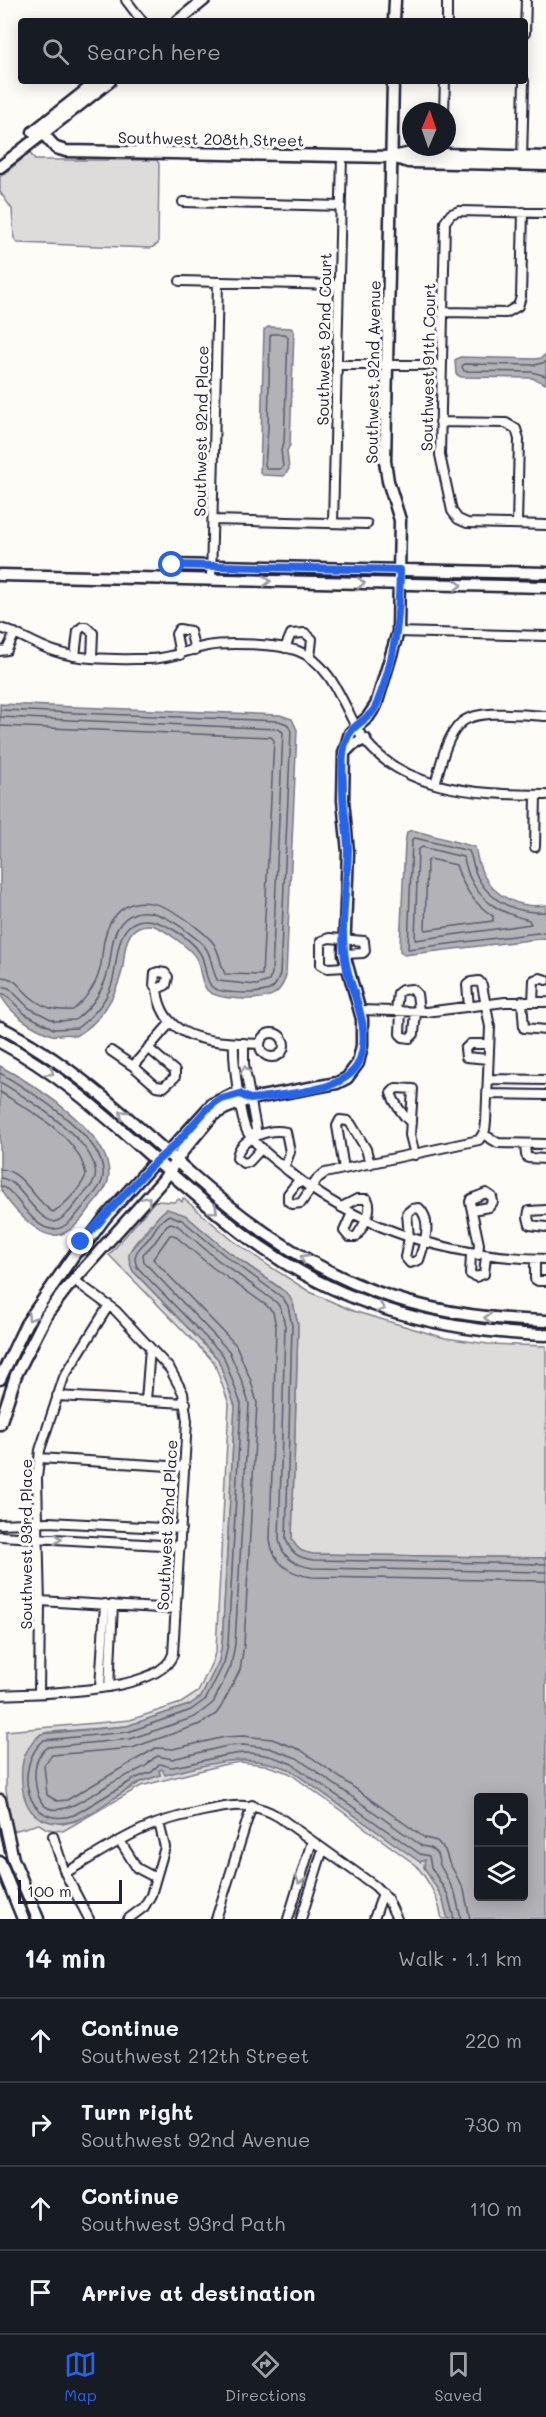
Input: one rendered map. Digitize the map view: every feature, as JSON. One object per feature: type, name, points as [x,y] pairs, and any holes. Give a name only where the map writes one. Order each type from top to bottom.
[{"type":"street","points":[[126,0],[140,18]]},
{"type":"street","points":[[182,18],[204,0]]},
{"type":"street","points":[[189,18],[211,0]]},
{"type":"street","points":[[394,0],[394,18]]},
{"type":"street","points":[[447,0],[447,18]]},
{"type":"street","points":[[525,18],[526,0]]},
{"type":"street","points":[[0,167],[96,84]]},
{"type":"street","points":[[0,158],[106,84]]},
{"type":"street","name":"Southwest 92nd Avenue","points":[[0,1380],[20,1335],[78,1246],[212,1104],[224,1097],[244,1099],[329,1086],[347,1078],[360,1058],[362,1025],[360,1010],[344,954],[348,852],[343,800],[344,753],[347,738],[356,726],[368,717],[376,705],[398,632],[399,515],[385,464],[393,84]]},
{"type":"street","points":[[444,102],[445,84]]},
{"type":"street","points":[[522,160],[524,84]]},
{"type":"street","name":"Southwest 208th Street","points":[[41,131],[56,148],[66,151],[393,157],[402,155]]},
{"type":"street","name":"Southwest 208th Street","points":[[456,152],[546,165]]},
{"type":"street","name":"Southwest 92nd Court","points":[[333,523],[342,156]]},
{"type":"street","name":"Southwest 208th Street","points":[[393,157],[408,162],[522,160],[546,157]]},
{"type":"street","points":[[183,202],[341,206]]},
{"type":"street","name":"Southwest 91th Court","points":[[517,525],[467,523],[455,517],[441,467],[440,422],[444,228],[448,217],[459,211],[523,212]]},
{"type":"street","points":[[443,312],[502,314],[514,311],[521,297],[523,212],[546,213]]},
{"type":"street","points":[[180,281],[339,285]]},
{"type":"street","name":"Southwest 92nd Place","points":[[211,580],[218,282]]},
{"type":"street","points":[[337,365],[442,365]]},
{"type":"street","points":[[440,422],[504,423],[516,429],[519,439],[517,525],[546,525]]},
{"type":"street","points":[[213,520],[367,524]]},
{"type":"street","points":[[172,565],[546,573]]},
{"type":"street","points":[[0,575],[546,587]]},
{"type":"street","points":[[75,656],[78,631],[86,627],[93,633],[92,657]]},
{"type":"street","points":[[0,628],[54,651],[75,656],[158,659],[221,645],[285,648],[310,658],[327,675],[365,740],[393,766],[435,784],[469,792],[546,795]]},
{"type":"street","points":[[180,655],[176,634],[179,629],[190,631],[195,650]]},
{"type":"street","points":[[398,632],[546,636]]},
{"type":"street","points":[[0,651],[7,650],[15,633]]},
{"type":"street","points":[[285,648],[291,634],[305,633],[312,639],[310,658]]},
{"type":"street","points":[[435,784],[452,736],[465,720],[488,715],[546,716]]},
{"type":"street","points":[[344,753],[352,745],[365,740]]},
{"type":"street","points":[[535,847],[536,795]]},
{"type":"street","points":[[344,954],[363,953],[365,944],[361,939],[323,940],[320,962],[324,968],[346,967]]},
{"type":"street","points":[[533,1002],[534,980],[540,978],[546,980]]},
{"type":"street","points":[[299,1179],[288,1194],[288,1202],[297,1205],[301,1203],[321,1175],[475,1142],[483,1134],[486,1122],[490,1027],[481,983],[471,982],[467,987],[469,1007]]},
{"type":"street","points":[[157,989],[162,1010],[171,1022],[199,1039],[259,1044]]},
{"type":"street","points":[[412,989],[417,994],[418,1011],[414,1034],[410,1038],[400,1034],[398,1011],[398,993],[412,989]]},
{"type":"street","points":[[360,1010],[418,1011],[522,1001],[546,1002]]},
{"type":"street","points":[[522,1001],[524,1028],[546,1030]]},
{"type":"street","points":[[133,1066],[171,1022]]},
{"type":"street","points":[[0,1027],[57,1060],[82,1079],[260,1230],[302,1258],[351,1282],[401,1301],[443,1312],[497,1319],[546,1321]]},
{"type":"street","points":[[0,1042],[65,1083],[235,1228],[298,1271],[343,1294],[392,1312],[439,1325],[486,1332],[546,1335]]},
{"type":"street","points":[[234,1043],[234,1064],[244,1099]]},
{"type":"street","points":[[244,1043],[244,1099],[247,1132],[284,1168],[311,1188],[352,1213],[410,1238],[478,1255],[546,1259]]},
{"type":"street","points":[[488,1059],[466,1057],[465,1048],[470,1044],[489,1044]]},
{"type":"street","points":[[111,1051],[156,1086],[162,1088],[167,1086],[174,1078],[175,1071],[148,1048]]},
{"type":"street","points":[[488,1079],[546,1080]]},
{"type":"street","points":[[411,1123],[401,1113],[392,1097],[391,1093],[396,1088],[413,1089],[411,1142],[415,1155]]},
{"type":"street","points":[[487,1094],[546,1095]]},
{"type":"street","name":"Southwest 92nd Avenue","points":[[47,1314],[74,1280],[85,1269],[92,1266],[170,1172],[213,1115],[244,1099]]},
{"type":"street","points":[[344,1169],[336,1126],[340,1120],[351,1124],[366,1149],[370,1164]]},
{"type":"street","points":[[262,1148],[249,1162],[243,1163],[237,1158],[238,1151],[254,1138],[271,1132],[285,1132],[290,1152],[284,1168]]},
{"type":"street","points":[[483,1134],[498,1143],[546,1144]]},
{"type":"street","points":[[525,1144],[525,1155],[528,1158],[546,1160]]},
{"type":"street","points":[[341,1207],[351,1200],[367,1199],[370,1207],[358,1235],[349,1237],[344,1231],[352,1213]]},
{"type":"street","points":[[419,1208],[424,1216],[427,1234],[419,1260],[410,1263],[405,1257],[410,1238],[407,1213],[419,1208]]},
{"type":"street","points":[[546,1210],[533,1209],[529,1211],[528,1217],[530,1226],[546,1227]]},
{"type":"street","points":[[472,1210],[479,1244],[478,1255]]},
{"type":"street","points":[[535,1259],[535,1279],[546,1281]]},
{"type":"street","name":"Southwest 92nd Place","points":[[74,1280],[110,1305],[170,1369],[182,1389],[186,1403],[173,1654],[170,1662],[158,1673],[147,1678],[104,1687]]},
{"type":"street","points":[[0,1424],[16,1375],[47,1314],[52,1295],[50,1288]]},
{"type":"street","name":"Southwest 93rd Place","points":[[39,1693],[40,1601],[37,1478],[39,1458],[57,1396],[71,1365],[110,1305]]},
{"type":"street","points":[[146,1401],[150,1348]]},
{"type":"street","points":[[57,1396],[186,1403]]},
{"type":"street","points":[[39,1458],[184,1467]]},
{"type":"street","points":[[0,1524],[38,1523],[181,1529]]},
{"type":"street","points":[[0,1536],[180,1546]]},
{"type":"street","points":[[40,1601],[176,1608]]},
{"type":"street","points":[[0,1695],[104,1687],[109,1604]]},
{"type":"street","points":[[0,1800],[15,1865],[38,1919]]},
{"type":"street","points":[[65,1874],[120,1841],[159,1822],[232,1805],[252,1805],[270,1812],[383,1893],[397,1919]]},
{"type":"street","points":[[216,1919],[252,1805]]},
{"type":"street","points":[[128,1919],[146,1904],[156,1878],[165,1847],[159,1822]]},
{"type":"street","points":[[53,1836],[65,1874],[89,1919]]},
{"type":"street","points":[[120,1841],[137,1868],[156,1878]]},
{"type":"street","points":[[288,1919],[312,1841]]},
{"type":"street","points":[[301,1919],[323,1849]]},
{"type":"street","points":[[0,1862],[23,1919]]},
{"type":"street","points":[[374,1919],[383,1893]]},
{"type":"shaded area","points":[[30,153],[35,160],[157,160],[159,164],[158,244],[151,248],[18,243],[14,238],[12,209],[0,192],[0,177]]},
{"type":"shaded area","points":[[183,1198],[231,1239],[269,1266],[310,1292],[353,1311],[445,1338],[488,1344],[546,1346],[546,1558],[313,1554],[298,1548],[292,1539],[298,1325],[293,1303],[279,1287],[226,1250],[185,1215],[150,1224],[131,1250],[130,1263],[133,1271],[218,1359],[235,1406],[222,1644],[219,1661],[201,1697],[189,1705],[127,1726],[50,1732],[41,1734],[33,1741],[40,1818],[63,1824],[76,1821],[139,1783],[160,1775],[159,1770],[162,1769],[226,1760],[273,1764],[289,1769],[420,1862],[425,1860],[424,1867],[442,1897],[448,1919],[442,1919],[433,1890],[416,1865],[289,1773],[265,1765],[240,1762],[222,1765],[141,1786],[63,1831],[47,1829],[39,1824],[13,1831],[6,1790],[6,1731],[130,1720],[181,1703],[198,1692],[216,1649],[229,1404],[214,1362],[109,1255],[155,1201],[175,1202],[179,1199],[182,1202]]},
{"type":"water","points":[[268,327],[291,328],[294,331],[290,445],[287,451],[289,469],[284,476],[260,473],[264,330]]},
{"type":"water","points":[[546,354],[546,384],[532,378],[461,377],[456,374],[455,360],[460,357],[535,359]]},
{"type":"water","points":[[0,704],[280,715],[292,719],[297,730],[286,975],[279,990],[268,997],[250,999],[229,998],[212,993],[205,987],[197,960],[189,950],[161,929],[146,925],[136,929],[130,935],[116,990],[99,1017],[84,1031],[75,1036],[52,1035],[29,1024],[10,1008],[0,994]]},
{"type":"water","points":[[412,830],[475,847],[481,871],[501,895],[527,905],[546,905],[546,938],[404,955],[400,951],[400,945],[405,844],[407,832]]},
{"type":"water","points":[[0,1066],[32,1085],[70,1113],[100,1147],[108,1164],[108,1181],[102,1193],[77,1224],[62,1234],[51,1235],[30,1224],[1,1190]]},
{"type":"water","points":[[167,1209],[185,1215],[226,1250],[288,1294],[293,1303],[298,1325],[292,1539],[298,1548],[313,1554],[546,1558],[546,1919],[448,1919],[442,1897],[424,1867],[425,1860],[420,1862],[289,1769],[272,1764],[257,1761],[227,1761],[165,1775],[162,1769],[159,1770],[160,1775],[138,1783],[93,1812],[69,1822],[56,1823],[44,1820],[34,1814],[27,1805],[23,1789],[23,1762],[27,1750],[41,1734],[127,1726],[189,1705],[201,1697],[219,1661],[222,1644],[235,1406],[218,1359],[133,1271],[130,1264],[131,1250],[157,1217]]},
{"type":"route","points":[[81,1242],[212,1104],[231,1095],[240,1094],[250,1099],[261,1098],[337,1083],[352,1073],[361,1052],[361,1013],[344,954],[348,852],[343,800],[344,748],[352,730],[373,712],[391,661],[398,628],[400,570],[172,565]]}]
